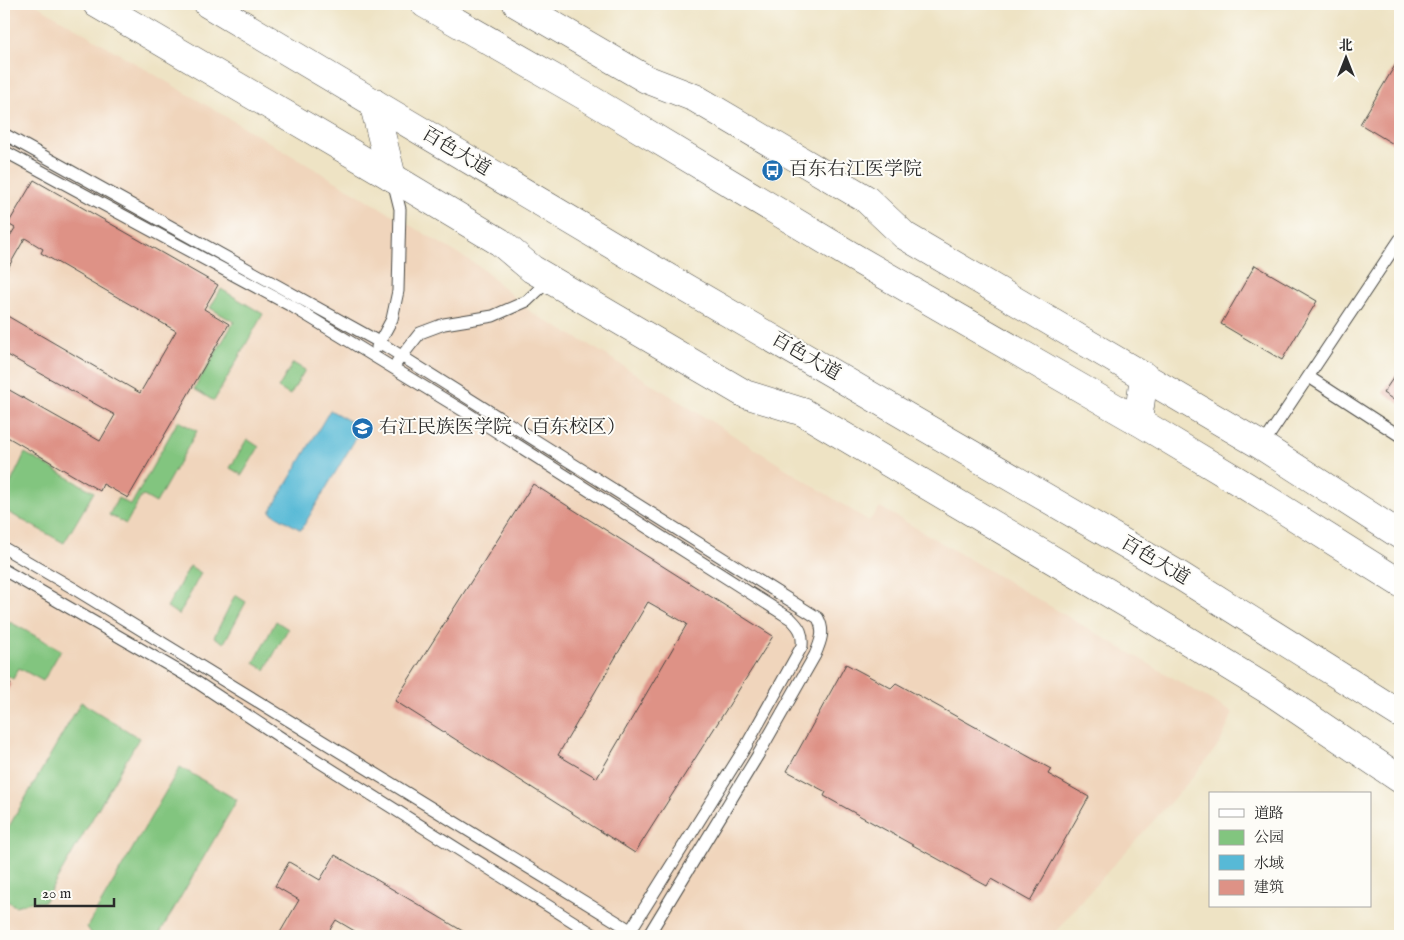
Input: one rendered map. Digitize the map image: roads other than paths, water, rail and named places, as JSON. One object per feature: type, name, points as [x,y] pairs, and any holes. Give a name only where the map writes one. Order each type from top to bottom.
[{"type":"main road","points":[[97,4],[392,177],[500,242],[532,269],[745,394],[803,412],[1120,600],[1270,691],[1400,780]]},
{"type":"main road","name":"百色大道","points":[[208,4],[633,257],[1179,575],[1400,714]]},
{"type":"main road","points":[[425,4],[585,96],[863,263],[1138,421],[1246,486],[1400,583]]},
{"type":"main road","points":[[517,4],[646,79],[695,98],[866,199],[905,236],[1262,446],[1400,535]]},
{"type":"main road","points":[[373,102],[392,177]]},
{"type":"main road","points":[[1138,421],[1144,376]]},
{"type":"lane","points":[[4,134],[379,342],[818,618],[822,627],[821,641],[815,655],[758,756],[648,936]]},
{"type":"lane","points":[[4,151],[293,307],[373,355],[775,608],[799,627],[803,636],[802,646],[751,738],[632,934],[73,588],[4,548]]},
{"type":"lane","points":[[373,355],[392,319],[398,291],[400,209],[392,177]]},
{"type":"lane","points":[[1262,446],[1395,257],[1400,239]]},
{"type":"lane","points":[[392,367],[420,333],[444,324],[493,316],[527,300],[550,279]]},
{"type":"lane","points":[[1309,377],[1400,436]]},
{"type":"lane","points":[[4,570],[189,677],[283,739],[596,936]]},
{"type":"water","points":[[330,410],[362,428],[301,530],[270,512]]},
{"type":"place","name":"百东右江医学院","points":[[773,170]]},
{"type":"place","name":"右江民族医学院（百东校区）","points":[[363,428]]}]
